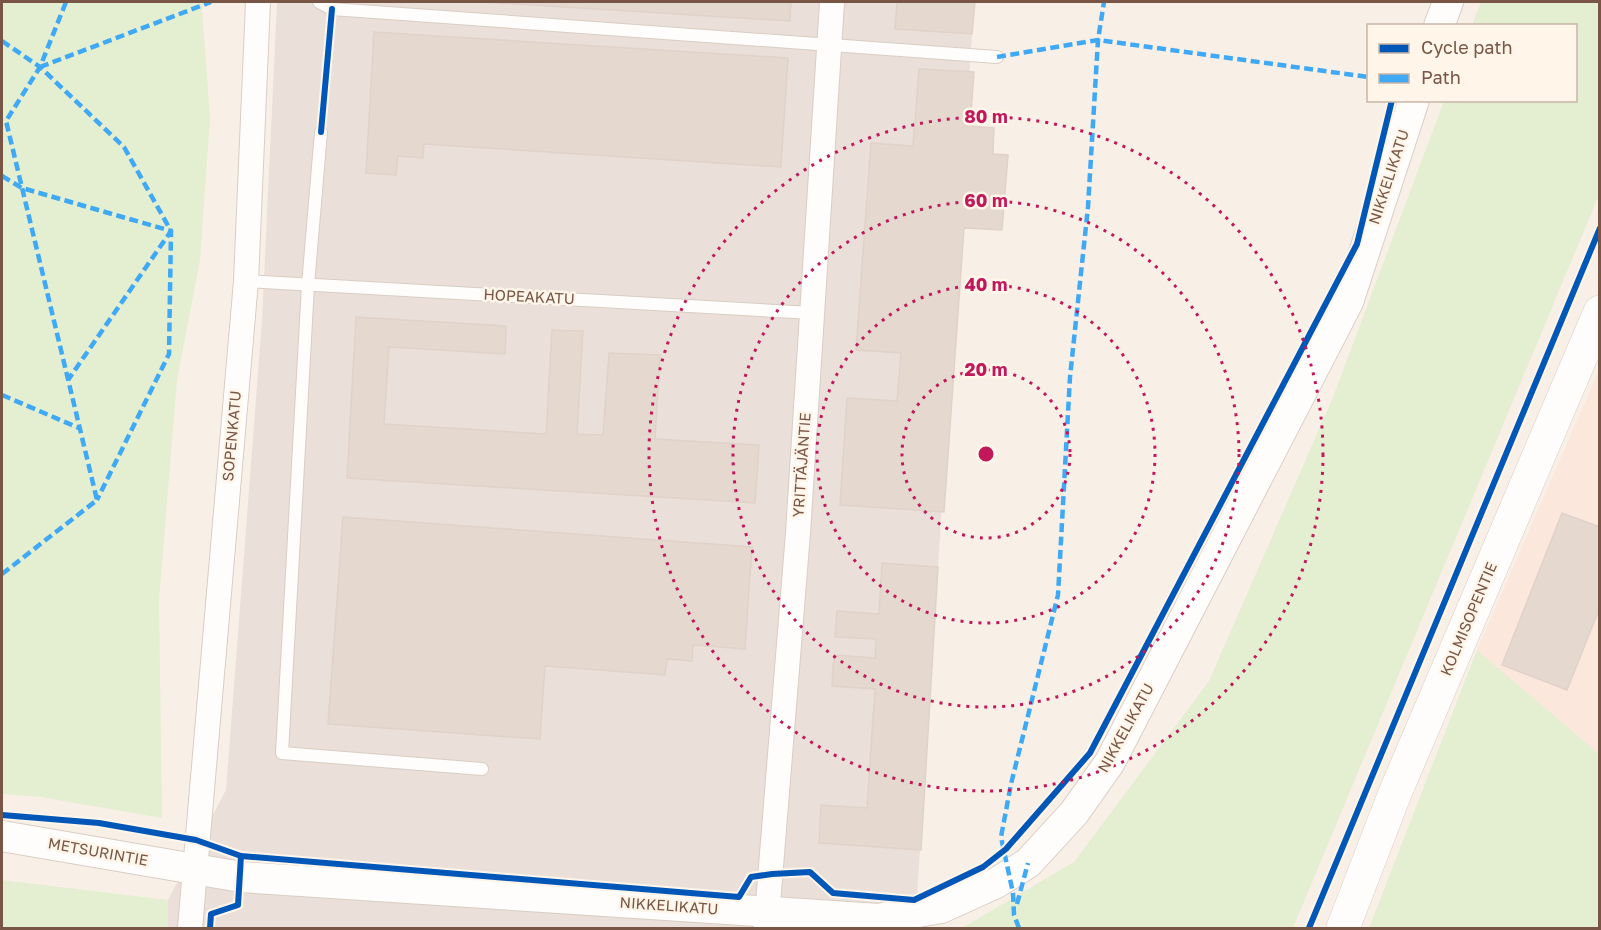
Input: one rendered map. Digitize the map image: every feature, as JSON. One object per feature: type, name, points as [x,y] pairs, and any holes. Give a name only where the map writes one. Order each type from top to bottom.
[{"type":"main road","name":"KOLMISOPENTIE","points":[[1344,928],[1395,793],[1599,312]]},
{"type":"street","name":"SOPENKATU","points":[[190,928],[246,281],[258,2]]},
{"type":"street","name":"YRITTÄJÄNTIE","points":[[766,921],[798,533],[832,2]]},
{"type":"street","points":[[1440,24],[1448,2]]},
{"type":"street","name":"NIKKELIKATU","points":[[194,870],[241,877],[766,921],[878,919],[941,908],[996,883],[1028,863],[1074,813],[1110,762],[1348,302],[1413,102]]},
{"type":"street","name":"METSURINTIE","points":[[2,836],[123,855],[194,870]]},
{"type":"lane","points":[[319,2],[332,9],[997,57]]},
{"type":"lane","points":[[321,132],[308,285],[282,753],[482,769]]},
{"type":"lane","name":"HOPEAKATU","points":[[246,281],[812,313]]},
{"type":"shaded area","points":[[277,2],[974,2],[915,928],[168,928],[168,900],[226,790],[262,320]]},
{"type":"shaded area","points":[[1599,370],[1599,754],[1477,650]]},
{"type":"green space","points":[[2,2],[203,2],[210,117],[200,260],[177,380],[159,600],[162,818],[41,797],[2,794]]},
{"type":"green space","points":[[1481,2],[1599,2],[1599,195],[1293,928],[962,928],[1074,862],[1209,681],[1333,397],[1444,102],[1577,102],[1577,24],[1472,24]]},
{"type":"green space","points":[[1477,650],[1599,754],[1599,928],[1369,928]]},
{"type":"green space","points":[[2,880],[168,900],[168,928],[2,928]]},
{"type":"building","points":[[483,2],[791,2],[790,21]]},
{"type":"building","points":[[897,2],[975,2],[972,34],[895,29]]},
{"type":"building","points":[[374,32],[788,58],[781,167],[424,144],[423,158],[398,156],[396,175],[366,173]]},
{"type":"building","points":[[919,69],[974,72],[970,126],[994,128],[993,154],[1008,155],[1002,230],[964,228],[944,512],[840,505],[847,398],[897,401],[901,353],[856,350],[871,143],[913,146]]},
{"type":"building","points":[[356,317],[506,326],[505,354],[389,347],[384,424],[546,434],[552,330],[583,331],[577,434],[603,435],[609,353],[660,355],[655,439],[759,445],[755,503],[347,478]]},
{"type":"building","points":[[1562,513],[1600,527],[1600,607],[1567,690],[1502,665]]},
{"type":"building","points":[[343,517],[752,547],[745,649],[693,645],[692,661],[667,659],[665,675],[545,666],[540,739],[328,724]]},
{"type":"building","points":[[882,563],[938,567],[921,850],[819,843],[821,805],[867,808],[875,689],[832,686],[834,655],[875,658],[876,639],[835,637],[837,611],[879,614]]},
{"type":"marked path","points":[[2,574],[97,500],[6,121],[40,67],[66,2]]},
{"type":"marked path","points":[[40,67],[211,2]]},
{"type":"marked path","points":[[1019,928],[1014,915],[1013,893],[1001,837],[1011,784],[1058,595],[1070,377],[1088,207],[1098,40],[1104,2]]},
{"type":"marked path","points":[[997,57],[1098,40],[1367,77]]},
{"type":"marked path","points":[[2,41],[40,67],[124,147],[171,231],[68,380]]},
{"type":"marked path","points":[[2,176],[22,188],[171,231],[169,354],[97,500]]},
{"type":"marked path","points":[[2,395],[79,428]]},
{"type":"marked path","points":[[1017,904],[1028,863]]},
{"type":"cycle path","points":[[321,132],[332,9]]},
{"type":"cycle path","points":[[2,815],[99,823],[196,840],[241,856],[739,897],[751,877],[810,872],[833,893],[914,900],[983,867],[1006,849],[1090,753],[1357,244],[1392,102]]},
{"type":"cycle path","points":[[1309,928],[1600,228]]},
{"type":"cycle path","points":[[210,928],[211,914],[238,905],[241,856]]}]
